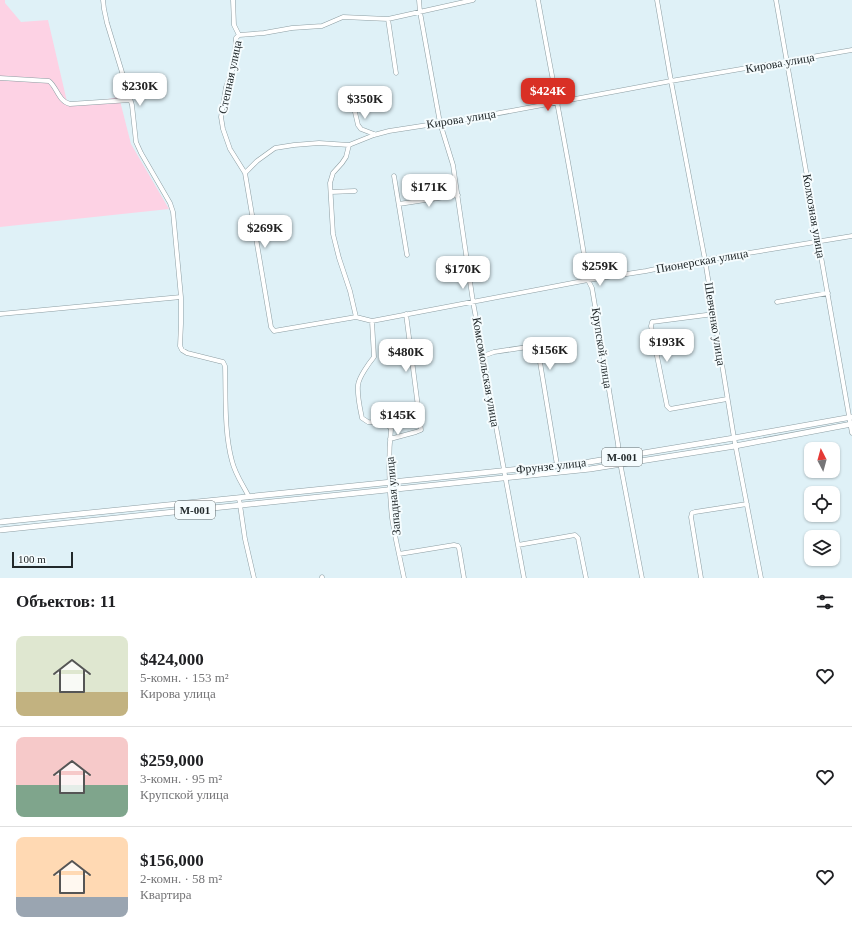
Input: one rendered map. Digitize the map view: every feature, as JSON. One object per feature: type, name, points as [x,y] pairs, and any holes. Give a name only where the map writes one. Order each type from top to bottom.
[{"type":"main road","name":"Фрунзе улица","points":[[390,483],[619,457],[851,417]]},
{"type":"main road","name":"Фрунзе улица","points":[[391,490],[620,465],[736,446],[851,424]]},
{"type":"main road","name":"M-001","points":[[0,522],[390,483]]},
{"type":"main road","name":"M-001","points":[[0,530],[391,490]]},
{"type":"main road","points":[[288,493],[288,500]]},
{"type":"street","points":[[103,0],[107,23],[130,100],[136,142],[170,203],[173,212],[181,297],[180,346],[182,350],[196,356],[220,360],[225,366],[226,423],[232,460],[236,473],[249,497]]},
{"type":"street","points":[[234,0],[234,25],[239,35],[264,33],[292,28],[322,26],[343,17],[388,19],[473,0]]},
{"type":"street","name":"Комсомольская улица","points":[[419,0],[440,123],[453,165],[473,302],[524,578]]},
{"type":"street","name":"Крупской улица","points":[[538,0],[576,197],[588,280],[592,288],[618,444],[620,465],[642,578]]},
{"type":"street","name":"Шевченко улица","points":[[657,0],[670,81],[705,260],[734,438],[748,504],[761,578]]},
{"type":"street","name":"Колхозная улица","points":[[776,0],[851,417],[852,433]]},
{"type":"street","points":[[388,19],[396,73]]},
{"type":"street","name":"Степная улица","points":[[239,35],[236,38],[234,65],[226,87],[221,117],[223,129],[230,149],[245,173],[271,327]]},
{"type":"street","name":"Кирова улица","points":[[245,173],[257,160],[275,148],[319,143],[349,144],[389,131],[852,50]]},
{"type":"street","points":[[0,78],[51,81],[60,98],[66,103],[70,104],[130,100]]},
{"type":"street","points":[[354,108],[358,125],[361,130],[374,135]]},
{"type":"street","points":[[349,144],[346,157],[333,172],[330,183],[333,234],[356,317]]},
{"type":"street","points":[[394,176],[407,255]]},
{"type":"street","points":[[331,192],[355,191]]},
{"type":"street","points":[[399,204],[458,195]]},
{"type":"street","name":"Пионерская улица","points":[[271,327],[274,331],[278,331],[356,317],[372,321],[588,280],[852,236]]},
{"type":"street","points":[[777,302],[828,293]]},
{"type":"street","points":[[0,314],[181,297]]},
{"type":"street","points":[[390,439],[421,430],[406,314]]},
{"type":"street","points":[[714,314],[652,322],[651,326],[667,406],[670,409],[728,399]]},
{"type":"street","name":"Западная улица","points":[[372,321],[374,357],[369,363],[358,385],[360,403],[362,418],[368,422],[387,423],[391,429],[390,483],[392,518],[404,578]]},
{"type":"street","points":[[483,356],[494,352],[534,346],[538,350],[558,465]]},
{"type":"street","points":[[239,498],[245,539],[254,578]]},
{"type":"street","points":[[701,578],[691,517],[692,513],[748,504]]},
{"type":"street","points":[[518,545],[575,535],[578,538],[586,578]]},
{"type":"street","points":[[399,554],[454,545],[458,546],[464,578]]},
{"type":"shaded area","points":[[0,0],[5,0],[5,3],[21,22],[48,20],[68,106],[119,97],[131,144],[169,209],[0,227]]}]
